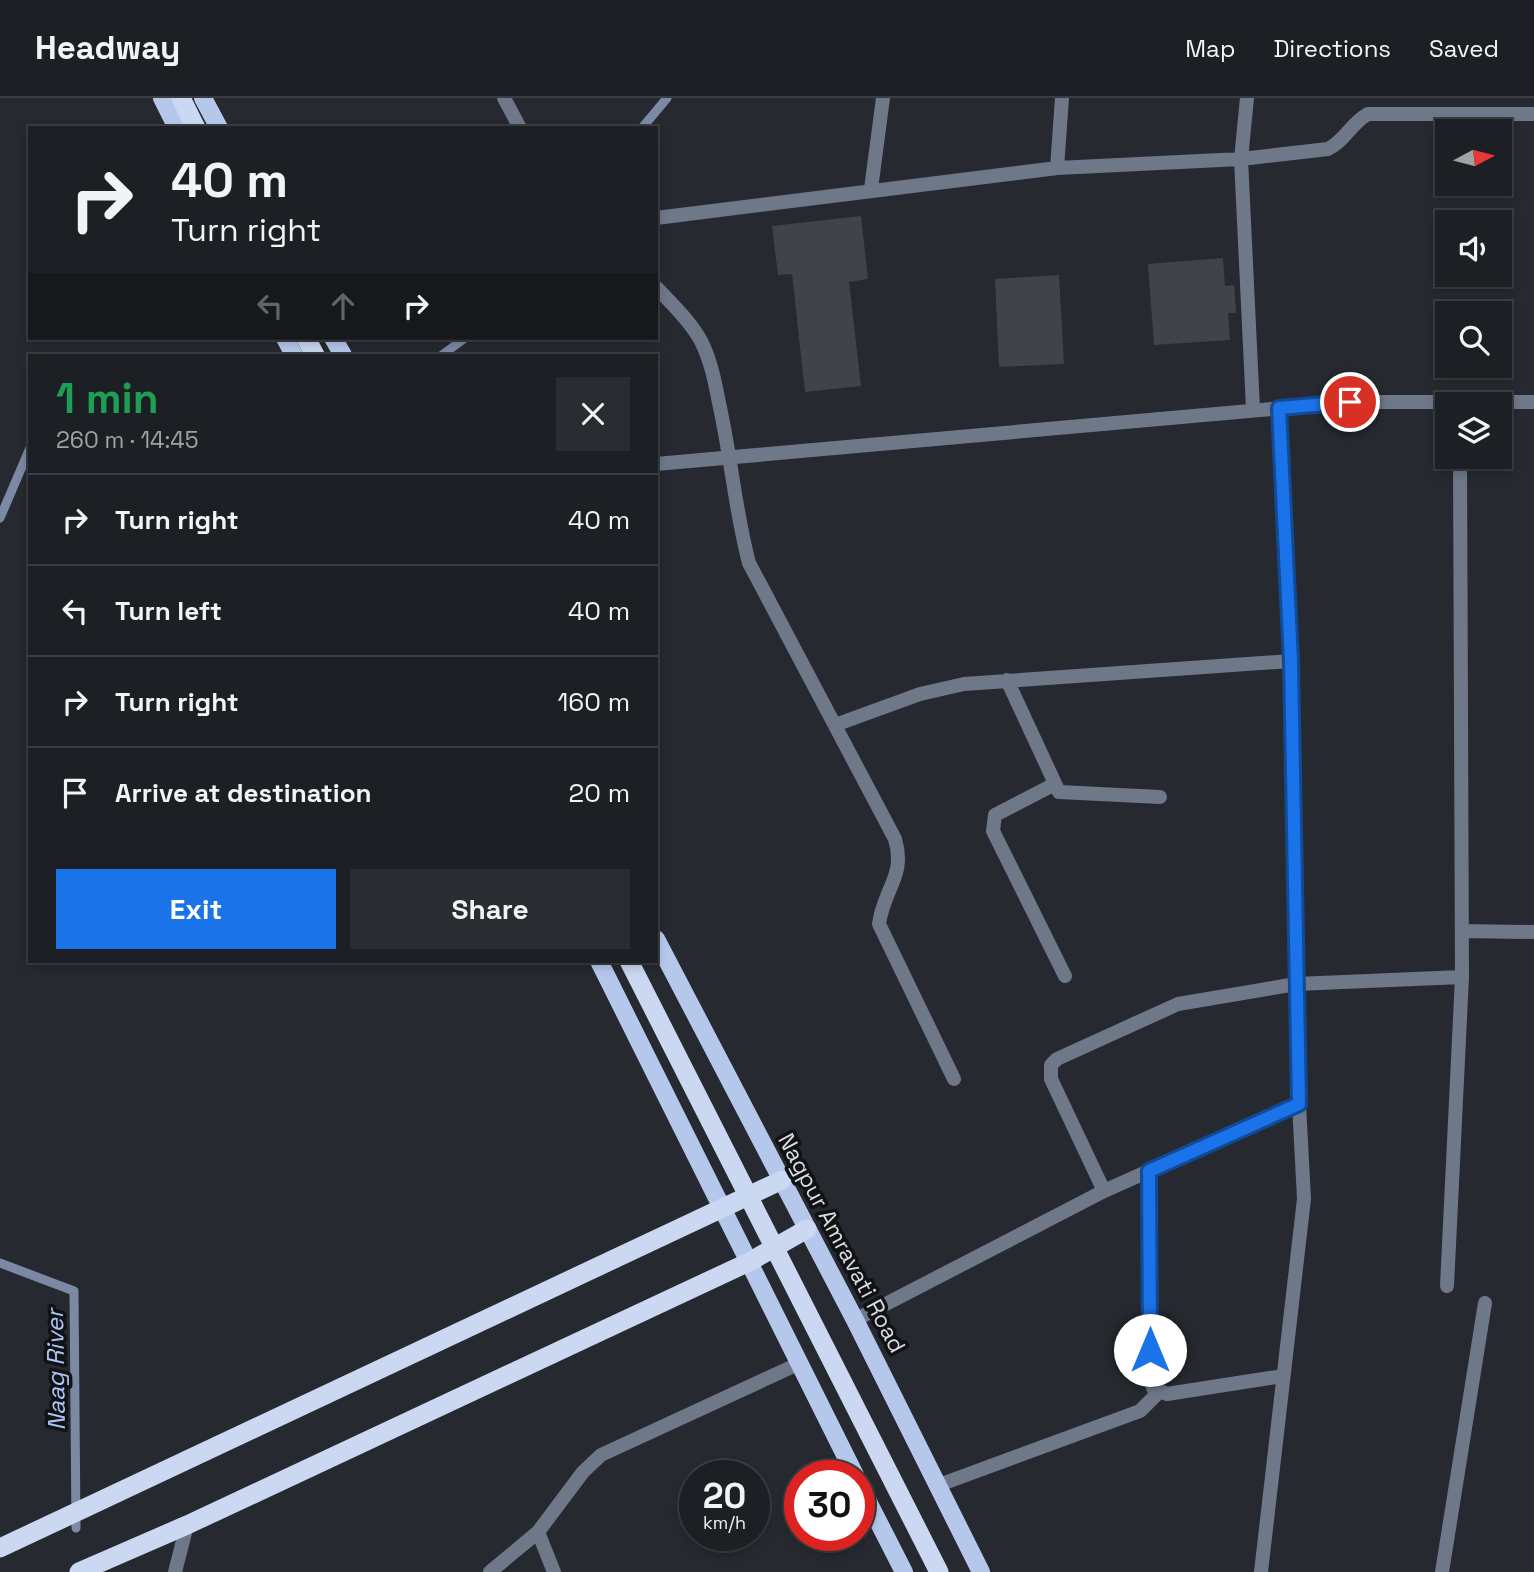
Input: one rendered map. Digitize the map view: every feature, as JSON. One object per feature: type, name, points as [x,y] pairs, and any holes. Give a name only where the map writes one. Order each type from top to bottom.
[{"type":"highway","points":[[181,98],[195,126]]},
{"type":"highway","points":[[630,963],[940,1572]]},
{"type":"highway","points":[[0,1548],[782,1180]]},
{"type":"highway","points":[[79,1572],[187,1525],[749,1262],[807,1228]]},
{"type":"main road","points":[[162,98],[176,126]]},
{"type":"main road","points":[[203,98],[218,126]]},
{"type":"main road","name":"Nagpur Amravati Road","points":[[658,943],[855,1320],[981,1572]]},
{"type":"main road","points":[[600,963],[847,1460]]},
{"type":"main road","points":[[875,1515],[904,1572]]},
{"type":"street","points":[[504,98],[519,126]]},
{"type":"street","points":[[872,189],[883,98]]},
{"type":"street","points":[[1056,168],[1062,98]]},
{"type":"street","points":[[1247,98],[1241,159],[1253,410]]},
{"type":"street","points":[[658,218],[1056,168],[1241,159],[1328,149],[1339,144],[1357,120],[1368,114],[1534,114]]},
{"type":"street","points":[[658,289],[686,319],[701,341],[711,367],[731,455],[740,528],[749,563],[895,839],[901,859],[882,907],[879,924],[954,1079]]},
{"type":"street","points":[[658,464],[731,455],[1350,402],[1435,403]]},
{"type":"street","points":[[1512,402],[1534,402]]},
{"type":"street","points":[[1261,1572],[1304,1199],[1296,984],[1291,661],[1279,408]]},
{"type":"street","points":[[1447,1286],[1462,977],[1460,469]]},
{"type":"street","points":[[835,726],[920,694],[1007,680],[1291,661]]},
{"type":"street","points":[[1007,680],[1053,785],[1059,792],[1160,797]]},
{"type":"street","points":[[1053,785],[995,815],[992,821],[993,831],[1065,976]]},
{"type":"street","points":[[1462,931],[1534,932]]},
{"type":"street","points":[[1104,1191],[1051,1079],[1051,1065],[1057,1059],[1178,1004],[1296,984],[1462,977]]},
{"type":"street","points":[[855,1320],[1104,1191],[1299,1104]]},
{"type":"street","points":[[1149,1171],[1150,1376],[1153,1388],[1167,1394],[1283,1376]]},
{"type":"street","points":[[1442,1572],[1485,1303]]},
{"type":"street","points":[[490,1572],[538,1532],[583,1472],[601,1455],[798,1364]]},
{"type":"street","points":[[939,1485],[1140,1411],[1159,1392]]},
{"type":"street","points":[[175,1572],[187,1525]]},
{"type":"street","points":[[538,1532],[554,1572]]},
{"type":"building","points":[[861,216],[868,279],[849,282],[861,386],[805,392],[792,274],[778,275],[772,226]]},
{"type":"building","points":[[1223,258],[1225,286],[1234,285],[1236,313],[1228,313],[1230,340],[1154,345],[1148,264]]},
{"type":"building","points":[[1059,275],[1064,364],[999,367],[995,279]]},
{"type":"waterway","name":"Naag River","points":[[644,126],[667,98]]},
{"type":"waterway","name":"Naag River","points":[[443,354],[462,340]]},
{"type":"waterway","name":"Naag River","points":[[0,518],[28,453]]},
{"type":"waterway","name":"Naag River","points":[[0,1263],[74,1291],[76,1528]]},
{"type":"route","points":[[1150,1350],[1149,1171],[1299,1104],[1291,661],[1279,408],[1350,402]]}]
